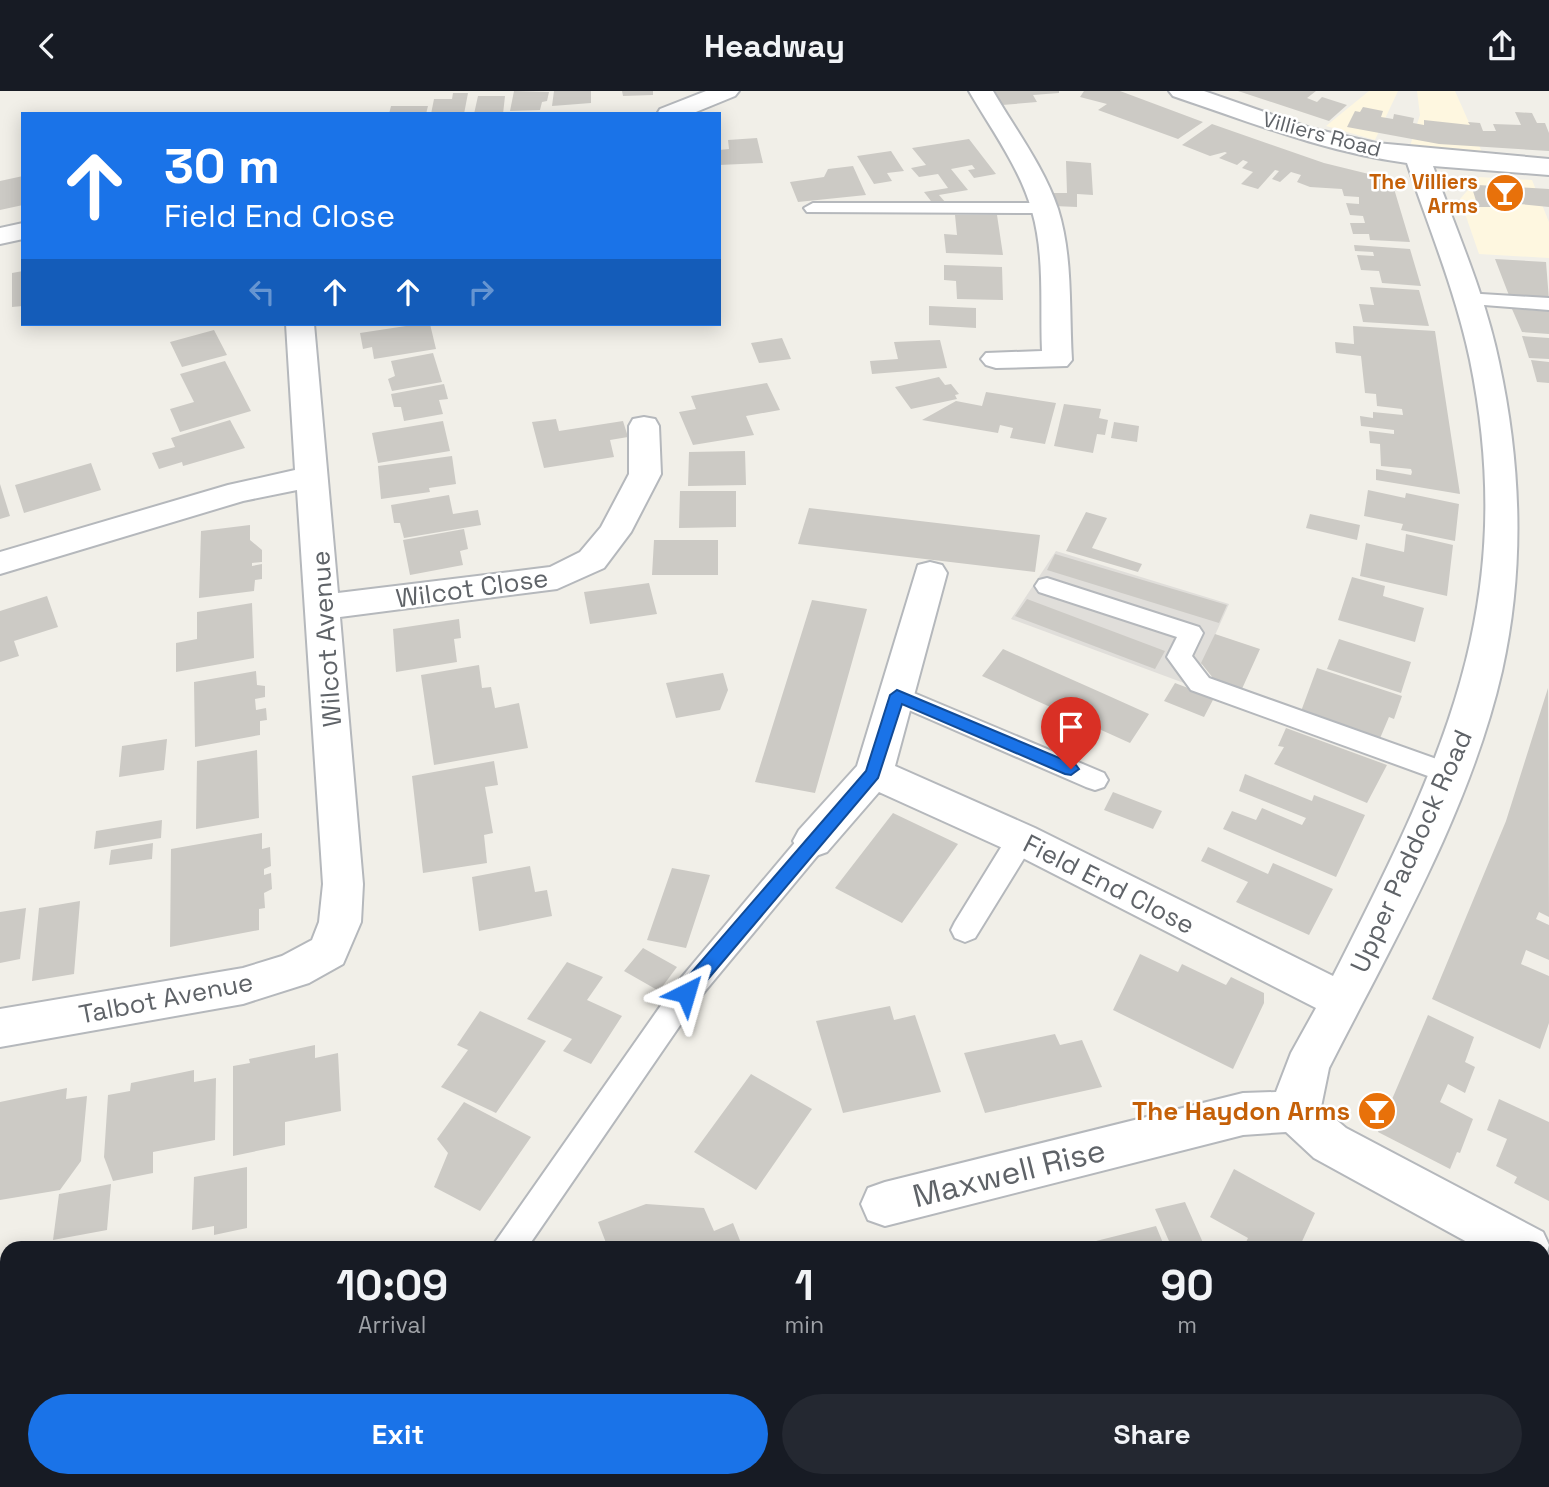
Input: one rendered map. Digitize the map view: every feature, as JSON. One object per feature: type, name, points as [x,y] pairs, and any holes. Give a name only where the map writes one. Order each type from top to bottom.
[{"type":"street","points":[[674,112],[727,91]]},
{"type":"street","points":[[981,91],[1045,208],[1050,233],[1057,360],[996,359]]},
{"type":"street","name":"Villiers Road","points":[[1181,91],[1319,138],[1418,158],[1549,167]]},
{"type":"street","name":"Upper Paddock Road","points":[[1298,1111],[1300,1089],[1306,1070],[1343,1001],[1450,774],[1469,721],[1493,629],[1504,554],[1503,490],[1484,357],[1418,158]]},
{"type":"street","points":[[0,236],[21,231]]},
{"type":"street","name":"Wilcot Avenue","points":[[300,326],[324,607],[343,884],[340,922],[328,952]]},
{"type":"street","name":"Wilcot Close","points":[[324,607],[557,578],[578,569],[592,560],[615,533],[645,474],[643,426]]},
{"type":"street","points":[[0,563],[239,492],[313,477]]},
{"type":"street","points":[[813,841],[873,773],[930,573]]},
{"type":"street","name":"Field End Close","points":[[873,773],[1021,839],[1343,1001]]},
{"type":"street","name":"Talbot Avenue","points":[[0,1028],[243,986],[294,970],[328,952]]},
{"type":"street","points":[[1298,1111],[1312,1130],[1331,1143],[1513,1241]]},
{"type":"street","name":"Maxwell Rise","points":[[885,1204],[1243,1114],[1298,1111]]},
{"type":"lane","points":[[813,208],[1045,208]]},
{"type":"lane","points":[[1465,299],[1549,304]]},
{"type":"lane","points":[[1047,586],[1191,633],[1179,657],[1200,684],[1450,774]]},
{"type":"lane","points":[[897,695],[1095,780]]},
{"type":"lane","points":[[965,930],[1021,839]]},
{"type":"lane","points":[[512,1241],[686,993],[813,841]]},
{"type":"shaded area","points":[[1369,91],[1398,91],[1375,140],[1326,126]]},
{"type":"shaded area","points":[[1417,91],[1455,91],[1482,152],[1410,146],[1420,115]]},
{"type":"shaded area","points":[[1479,177],[1532,180],[1549,222],[1549,258],[1479,254],[1460,199]]},
{"type":"shaded area","points":[[1056,551],[1229,604],[1192,686],[1011,619]]},
{"type":"building","points":[[514,91],[549,92],[547,101],[542,102],[540,110],[510,111]]},
{"type":"building","points":[[554,91],[591,91],[591,103],[552,106]]},
{"type":"building","points":[[622,91],[653,91],[653,95],[623,96]]},
{"type":"building","points":[[995,91],[1059,93],[1033,95],[1037,102],[1002,105]]},
{"type":"building","points":[[1084,91],[1120,91],[1203,122],[1178,139],[1098,110],[1107,104],[1080,97]]},
{"type":"building","points":[[1238,91],[1316,91],[1307,98],[1317,102],[1322,97],[1347,105],[1329,121]]},
{"type":"building","points":[[453,93],[468,93],[464,112],[431,112],[434,99],[452,99]]},
{"type":"building","points":[[478,96],[505,96],[503,112],[474,112]]},
{"type":"building","points":[[391,106],[428,106],[426,112],[390,112]]},
{"type":"building","points":[[1363,107],[1383,111],[1381,117],[1393,119],[1394,114],[1414,118],[1413,123],[1424,125],[1424,120],[1470,125],[1468,122],[1480,123],[1483,131],[1496,131],[1493,124],[1521,125],[1515,112],[1532,113],[1537,123],[1545,123],[1549,133],[1549,151],[1439,144],[1347,127],[1355,111],[1360,112]]},
{"type":"building","points":[[1212,124],[1324,163],[1385,178],[1391,182],[1395,192],[1410,242],[1370,240],[1369,234],[1353,234],[1350,223],[1365,223],[1363,216],[1350,215],[1346,203],[1359,204],[1359,197],[1344,196],[1342,189],[1310,187],[1297,182],[1301,175],[1291,172],[1280,182],[1272,179],[1279,171],[1275,170],[1258,189],[1241,184],[1253,172],[1242,168],[1248,162],[1243,160],[1237,165],[1219,158],[1227,153],[1225,152],[1210,156],[1182,145]]},
{"type":"building","points":[[757,138],[763,163],[721,165],[721,150],[729,149],[728,140]]},
{"type":"building","points":[[969,139],[996,174],[974,178],[968,170],[975,169],[972,165],[951,169],[968,190],[939,195],[946,203],[934,205],[924,192],[948,188],[938,174],[919,177],[911,168],[926,165],[912,148]]},
{"type":"building","points":[[891,151],[904,171],[887,173],[892,181],[874,184],[857,156]]},
{"type":"building","points":[[1066,161],[1091,163],[1093,195],[1077,194],[1077,207],[1054,206],[1054,193],[1067,193]]},
{"type":"building","points":[[853,166],[866,195],[798,202],[790,182],[824,177],[828,169]]},
{"type":"building","points":[[21,176],[21,205],[0,210],[0,181]]},
{"type":"building","name":"The Villiers Arms","points":[[1478,185],[1549,189],[1549,207],[1520,204],[1515,197],[1518,207],[1478,207],[1472,188]]},
{"type":"building","points":[[955,215],[997,215],[1003,255],[946,253],[944,234],[957,235]]},
{"type":"building","points":[[1354,245],[1410,249],[1421,286],[1382,283],[1379,271],[1361,270],[1357,255],[1374,256],[1373,252],[1355,251]]},
{"type":"building","points":[[1495,259],[1546,262],[1549,300],[1510,298]]},
{"type":"building","points":[[944,265],[1002,267],[1003,300],[957,299],[956,281],[944,280]]},
{"type":"building","points":[[21,271],[21,306],[12,307],[12,273]]},
{"type":"building","points":[[1370,287],[1419,290],[1429,326],[1363,322],[1359,304],[1374,305]]},
{"type":"building","points":[[929,306],[976,308],[976,328],[929,325]]},
{"type":"building","points":[[1512,309],[1549,311],[1549,334],[1522,332]]},
{"type":"building","points":[[406,326],[430,326],[436,349],[374,359],[372,347],[363,349],[360,333]]},
{"type":"building","points":[[1353,326],[1435,331],[1460,494],[1376,480],[1376,469],[1411,475],[1412,472],[1411,469],[1381,466],[1380,444],[1370,443],[1369,431],[1394,434],[1394,430],[1361,426],[1360,416],[1373,418],[1373,412],[1403,415],[1402,409],[1377,406],[1376,394],[1365,393],[1361,356],[1336,353],[1335,342],[1354,344]]},
{"type":"building","points":[[214,330],[227,355],[182,367],[170,342]]},
{"type":"building","points":[[1522,336],[1549,338],[1549,359],[1529,358]]},
{"type":"building","points":[[782,338],[791,359],[759,363],[751,343]]},
{"type":"building","points":[[940,340],[947,368],[872,374],[870,361],[898,359],[894,342]]},
{"type":"building","points":[[433,353],[442,382],[392,391],[388,379],[395,376],[391,361]]},
{"type":"building","points":[[1531,360],[1549,362],[1549,383],[1537,382]]},
{"type":"building","points":[[225,361],[251,411],[180,432],[170,409],[194,402],[180,374]]},
{"type":"building","points":[[939,377],[945,385],[951,384],[959,394],[955,395],[957,399],[911,409],[895,387]]},
{"type":"building","points":[[767,383],[780,410],[746,416],[754,435],[693,445],[679,412],[696,409],[691,396]]},
{"type":"building","points":[[444,384],[448,399],[439,400],[443,414],[404,421],[401,407],[394,407],[391,394]]},
{"type":"building","points":[[986,392],[1056,403],[1045,444],[1010,438],[1013,428],[1000,425],[998,433],[922,420],[956,401],[982,406]]},
{"type":"building","points":[[1064,404],[1101,409],[1099,418],[1108,420],[1105,435],[1097,434],[1093,453],[1054,446]]},
{"type":"building","points":[[556,419],[559,431],[623,421],[628,437],[610,440],[614,457],[544,468],[532,422]]},
{"type":"building","points":[[230,420],[245,448],[183,466],[182,462],[159,469],[152,453],[175,447],[171,438]]},
{"type":"building","points":[[443,421],[450,451],[378,463],[372,433]]},
{"type":"building","points":[[1114,422],[1139,426],[1137,442],[1111,438]]},
{"type":"building","points":[[745,451],[746,485],[688,486],[689,452]]},
{"type":"building","points":[[452,456],[456,484],[429,488],[430,492],[381,499],[378,466]]},
{"type":"building","points":[[91,463],[101,490],[24,513],[15,485]]},
{"type":"building","points":[[0,484],[10,516],[0,519]]},
{"type":"building","points":[[1368,490],[1405,498],[1406,493],[1459,504],[1455,541],[1401,530],[1403,524],[1364,516]]},
{"type":"building","points":[[680,491],[736,491],[736,527],[679,528]]},
{"type":"building","points":[[449,495],[453,514],[478,510],[481,525],[404,538],[400,523],[394,523],[391,505]]},
{"type":"building","points":[[809,508],[1040,535],[1035,572],[798,544]]},
{"type":"building","points":[[1086,512],[1107,518],[1092,548],[1142,564],[1138,572],[1066,551]]},
{"type":"building","points":[[1310,514],[1360,525],[1357,540],[1306,528]]},
{"type":"building","points":[[250,525],[250,540],[262,550],[262,562],[252,563],[252,566],[262,564],[262,579],[255,580],[254,591],[199,598],[201,531]]},
{"type":"building","points":[[464,529],[468,549],[460,551],[463,565],[410,575],[403,540]]},
{"type":"building","points":[[1406,534],[1453,545],[1447,596],[1360,576],[1366,543],[1404,552]]},
{"type":"building","points":[[654,540],[718,540],[718,575],[652,575]]},
{"type":"building","points":[[1055,554],[1227,605],[1219,623],[1047,570]]},
{"type":"building","points":[[1352,577],[1385,586],[1383,596],[1424,608],[1415,642],[1338,620]]},
{"type":"building","points":[[649,583],[657,614],[590,624],[584,592]]},
{"type":"building","points":[[47,596],[58,627],[14,641],[19,656],[0,662],[0,611]]},
{"type":"building","points":[[1027,599],[1165,651],[1155,669],[1015,616]]},
{"type":"building","points":[[812,600],[867,609],[815,793],[755,782]]},
{"type":"building","points":[[252,603],[254,658],[176,672],[176,643],[197,639],[197,612]]},
{"type":"building","points":[[459,619],[461,638],[454,639],[457,662],[396,672],[393,629]]},
{"type":"building","points":[[1215,634],[1260,649],[1241,691],[1217,683],[1201,663]]},
{"type":"building","points":[[1339,639],[1411,662],[1401,693],[1327,669]]},
{"type":"building","points":[[1003,649],[1149,714],[1130,743],[982,676]]},
{"type":"building","points":[[479,665],[482,688],[491,687],[495,708],[519,703],[528,748],[434,765],[421,675]]},
{"type":"building","points":[[1317,668],[1402,696],[1394,719],[1389,717],[1378,743],[1300,714]]},
{"type":"building","points":[[256,671],[257,685],[265,686],[265,697],[255,699],[256,710],[266,708],[267,720],[260,721],[260,735],[195,747],[194,682]]},
{"type":"building","points":[[723,673],[728,690],[720,710],[676,718],[666,683]]},
{"type":"building","points":[[1175,683],[1214,698],[1204,717],[1164,701]]},
{"type":"building","points":[[1548,688],[1549,917],[1539,912],[1536,919],[1549,925],[1549,960],[1526,950],[1521,964],[1549,976],[1549,1023],[1540,1049],[1432,999],[1506,821]]},
{"type":"building","points":[[1286,728],[1387,765],[1367,803],[1274,764],[1284,747],[1278,746]]},
{"type":"building","points":[[167,739],[164,770],[119,777],[122,746]]},
{"type":"building","points":[[257,750],[259,818],[196,829],[197,761]]},
{"type":"building","points":[[494,761],[498,785],[485,787],[493,833],[484,835],[487,863],[423,873],[412,776]]},
{"type":"building","points":[[1245,774],[1312,801],[1314,795],[1365,815],[1336,877],[1223,829],[1232,811],[1256,820],[1262,808],[1302,825],[1306,818],[1239,791]]},
{"type":"building","points":[[1113,792],[1162,811],[1153,829],[1104,810]]},
{"type":"building","points":[[893,813],[958,844],[902,923],[835,888]]},
{"type":"building","points":[[162,820],[161,838],[94,849],[96,831]]},
{"type":"building","points":[[262,833],[262,849],[270,847],[271,866],[264,869],[264,875],[271,873],[272,889],[264,893],[265,908],[259,909],[259,930],[170,947],[171,849]]},
{"type":"building","points":[[153,843],[152,859],[109,865],[111,850]]},
{"type":"building","points":[[1208,847],[1268,874],[1273,863],[1333,889],[1309,935],[1236,902],[1248,882],[1201,861]]},
{"type":"building","points":[[530,866],[535,892],[547,890],[552,916],[479,931],[472,877]]},
{"type":"building","points":[[672,868],[710,875],[686,948],[647,940]]},
{"type":"building","points":[[80,901],[74,974],[32,981],[39,908]]},
{"type":"building","points":[[26,908],[20,959],[0,963],[0,912]]},
{"type":"building","points":[[643,948],[677,967],[659,991],[624,971]]},
{"type":"building","points":[[1140,954],[1178,972],[1182,964],[1226,985],[1231,977],[1264,993],[1264,1003],[1233,1069],[1113,1010]]},
{"type":"building","points":[[567,962],[603,977],[587,1000],[622,1016],[591,1064],[563,1051],[572,1039],[527,1019]]},
{"type":"building","points":[[890,1006],[894,1020],[915,1015],[941,1092],[843,1113],[816,1021]]},
{"type":"building","points":[[480,1011],[546,1041],[496,1113],[441,1087],[468,1050],[457,1045]]},
{"type":"building","points":[[1428,1015],[1474,1037],[1465,1062],[1475,1067],[1465,1093],[1448,1084],[1440,1102],[1473,1119],[1460,1153],[1457,1152],[1450,1169],[1378,1132]]},
{"type":"building","points":[[1055,1034],[1060,1045],[1082,1040],[1102,1087],[985,1113],[964,1053]]},
{"type":"building","points":[[315,1045],[315,1058],[338,1053],[341,1111],[285,1122],[285,1145],[233,1156],[233,1066],[250,1063],[249,1059]]},
{"type":"building","points":[[194,1070],[194,1082],[216,1078],[215,1140],[153,1152],[153,1173],[113,1181],[104,1157],[108,1095],[130,1091],[131,1083]]},
{"type":"building","points":[[751,1074],[812,1109],[756,1190],[694,1152]]},
{"type":"building","points":[[67,1088],[66,1099],[87,1096],[81,1161],[60,1190],[0,1200],[0,1102]]},
{"type":"building","points":[[1499,1099],[1549,1122],[1549,1201],[1514,1183],[1517,1177],[1496,1166],[1507,1139],[1487,1130]]},
{"type":"building","points":[[464,1102],[531,1137],[480,1211],[434,1187],[448,1153],[437,1139]]},
{"type":"building","points":[[247,1167],[247,1228],[214,1235],[214,1226],[192,1230],[194,1177]]},
{"type":"building","points":[[1234,1169],[1315,1213],[1302,1241],[1246,1241],[1248,1238],[1210,1217]]},
{"type":"building","points":[[111,1184],[107,1230],[53,1240],[59,1194]]},
{"type":"building","points":[[1185,1202],[1202,1241],[1169,1241],[1155,1209]]},
{"type":"building","points":[[646,1204],[704,1208],[714,1231],[733,1223],[740,1241],[605,1241],[598,1222]]},
{"type":"building","points":[[1156,1226],[1162,1241],[1096,1241]]},
{"type":"place","name":"The Villiers Arms","points":[[1505,193]]},
{"type":"place","name":"The Haydon Arms","points":[[1377,1111]]},
{"type":"route","points":[[686,993],[873,773],[897,695],[1071,769]]}]
